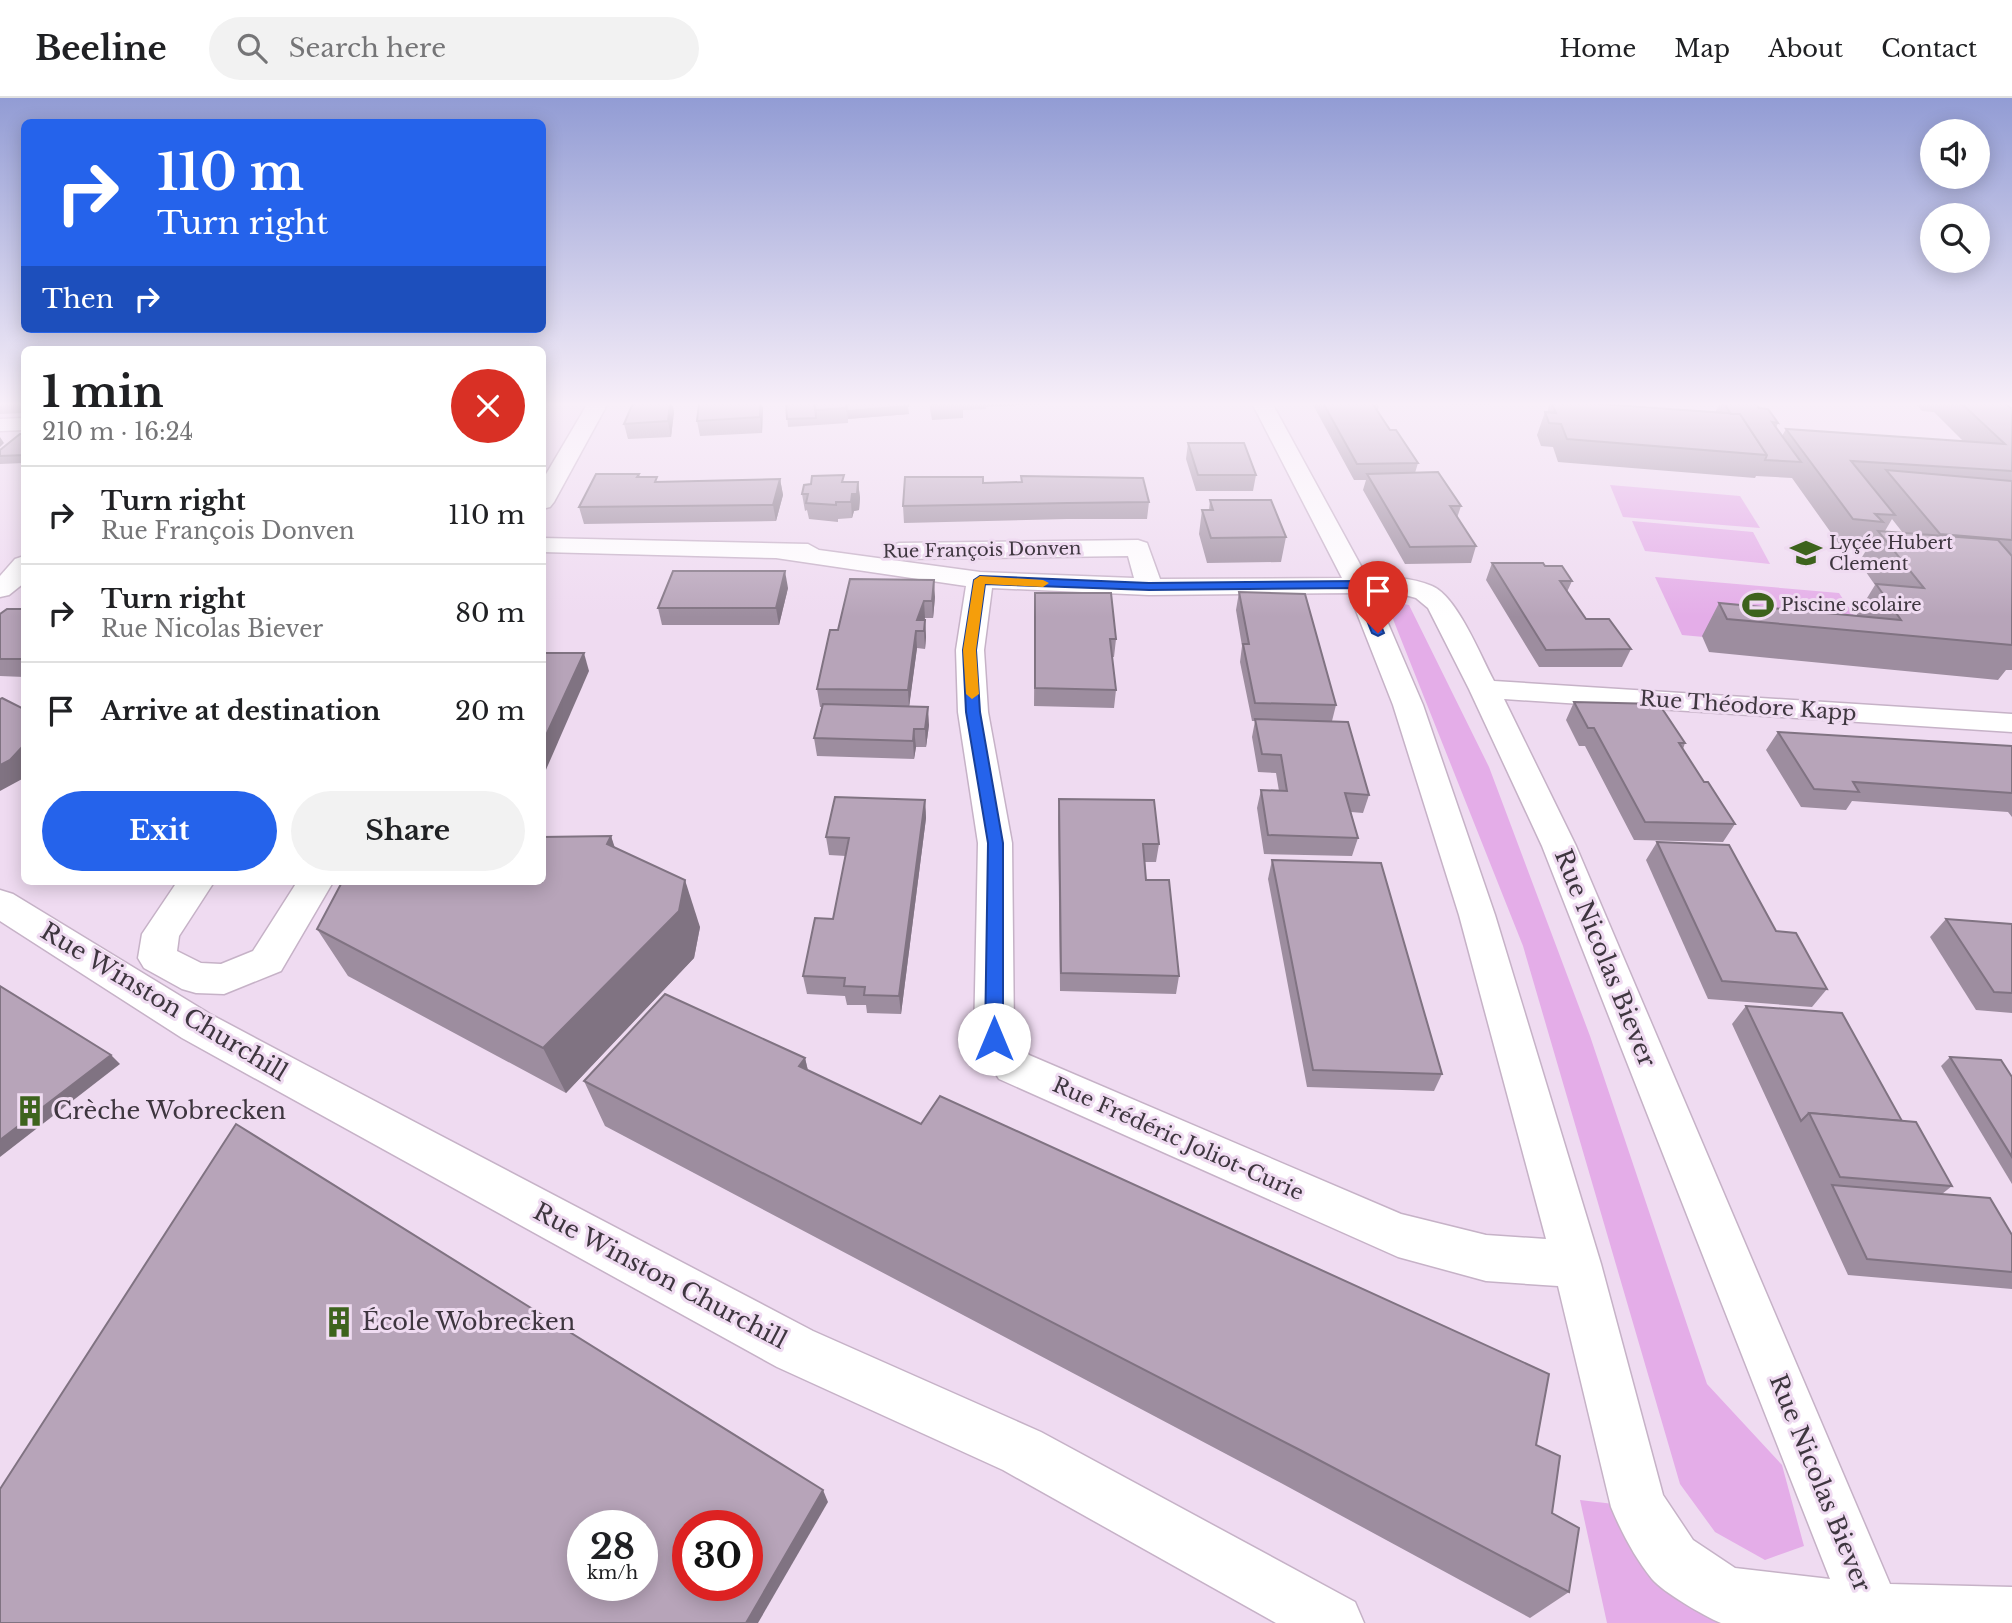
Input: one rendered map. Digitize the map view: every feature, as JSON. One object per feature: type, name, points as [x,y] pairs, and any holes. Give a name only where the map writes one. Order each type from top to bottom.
[{"type":"street","points":[[546,495],[558,474]]},
{"type":"street","name":"Rue Nicolas Biever","points":[[1300,474],[1358,584],[1408,705],[1472,902],[1577,1264],[1639,1507],[1673,1560],[1726,1596],[1873,1613],[1559,846],[1484,689],[1439,604],[1426,592],[1399,586],[1358,584]]},
{"type":"street","name":"Rue François Donven","points":[[546,545],[621,545],[785,552],[1138,548],[1149,587]]},
{"type":"street","name":"Rue François Donven","points":[[785,552],[980,580],[1149,587],[1358,584]]},
{"type":"street","points":[[0,589],[21,570]]},
{"type":"street","name":"Rue Frédéric Joliot-Curie","points":[[980,580],[970,650],[973,712],[995,843],[994,1039],[1014,1067],[1398,1235],[1486,1258],[1577,1264]]},
{"type":"street","name":"Rue Théodore Kapp","points":[[1484,689],[2012,723]]},
{"type":"street","points":[[194,885],[160,934],[157,958],[196,978],[224,979],[267,961],[313,885]]},
{"type":"street","name":"Rue Winston Churchill","points":[[0,903],[196,1026],[291,1078],[795,1349],[1022,1451],[1334,1623]]},
{"type":"street","points":[[1873,1613],[2012,1617]]},
{"type":"shaded area","points":[[1610,485],[1740,496],[1760,528],[1623,517]]},
{"type":"shaded area","points":[[1632,521],[1753,532],[1770,564],[1645,551]]},
{"type":"shaded area","name":"Piscine scolaire","points":[[1655,577],[1839,593],[1879,653],[1682,635]]},
{"type":"shaded area","points":[[1394,602],[1409,605],[1489,767],[1590,1036],[1707,1384],[1782,1465],[1804,1546],[1765,1560],[1715,1532],[1680,1484],[1523,946],[1387,604]]},
{"type":"shaded area","points":[[1580,1500],[1639,1507],[1673,1560],[2012,1623],[1607,1623]]},
{"type":"building","points":[[596,474],[639,474],[637,477],[657,477],[655,482],[780,479],[773,505],[579,507]]},
{"type":"building","points":[[1198,474],[1256,475],[1198,475]]},
{"type":"building","points":[[1367,474],[1439,474],[1461,506],[1450,506],[1476,546],[1410,547]]},
{"type":"building","points":[[1820,474],[1862,474],[1895,515],[1875,514],[1883,522],[1853,519]]},
{"type":"building","points":[[1890,474],[1934,474],[2012,481],[2012,540],[1940,534]]},
{"type":"building","points":[[844,475],[842,482],[858,482],[857,494],[852,494],[851,502],[836,502],[836,505],[806,503],[808,494],[802,494],[804,485],[811,484],[812,476]]},
{"type":"building","points":[[1021,476],[1143,478],[1149,502],[903,506],[905,477],[983,477],[983,483],[1022,482]]},
{"type":"building","points":[[1210,500],[1271,500],[1286,537],[1211,538],[1202,510],[1213,510]]},
{"type":"building","points":[[1878,531],[1998,540],[2012,556],[2012,645],[1727,619],[1719,603],[1901,620],[1876,584],[1924,588]]},
{"type":"building","points":[[1492,563],[1543,563],[1545,566],[1562,566],[1572,581],[1560,581],[1586,619],[1609,619],[1631,649],[1546,650]]},
{"type":"building","points":[[673,571],[785,571],[776,608],[658,608]]},
{"type":"building","points":[[850,579],[934,580],[932,601],[924,601],[917,620],[925,620],[924,631],[916,631],[908,690],[817,689],[830,630],[838,630]]},
{"type":"building","points":[[1239,592],[1305,594],[1336,705],[1255,703],[1243,644],[1249,644]]},
{"type":"building","points":[[1035,593],[1111,593],[1116,639],[1110,639],[1116,690],[1035,688]]},
{"type":"building","points":[[7,609],[21,609],[21,659],[0,659],[0,614]]},
{"type":"building","points":[[546,653],[584,653],[546,735]]},
{"type":"building","points":[[0,699],[21,708],[21,748],[10,760],[0,765]]},
{"type":"building","points":[[1574,702],[1659,704],[1685,743],[1679,743],[1735,824],[1645,822],[1594,728],[1588,728]]},
{"type":"building","points":[[823,704],[928,707],[925,729],[914,729],[913,741],[814,738]]},
{"type":"building","points":[[1255,719],[1348,722],[1369,795],[1345,793],[1358,838],[1268,835],[1261,790],[1287,791],[1281,755],[1262,754]]},
{"type":"building","points":[[1778,732],[2012,746],[2012,793],[1853,782],[1859,792],[1814,789]]},
{"type":"building","points":[[835,797],[925,800],[899,996],[864,995],[865,987],[844,986],[845,978],[803,976],[815,918],[833,919],[849,838],[826,837]]},
{"type":"building","points":[[1059,799],[1154,800],[1159,844],[1143,844],[1146,880],[1169,880],[1179,976],[1061,973]]},
{"type":"building","points":[[611,836],[607,844],[685,880],[679,911],[543,1048],[317,929],[340,885],[546,885],[546,837]]},
{"type":"building","points":[[1657,842],[1729,845],[1776,931],[1796,933],[1827,989],[1722,981]]},
{"type":"building","points":[[1272,860],[1381,863],[1442,1074],[1313,1070]]},
{"type":"building","points":[[1946,919],[2012,924],[2012,993],[1994,992]]},
{"type":"building","name":"Crèche Wobrecken","points":[[0,986],[111,1055],[0,1140]]},
{"type":"building","points":[[665,994],[805,1058],[799,1066],[921,1124],[940,1096],[1549,1374],[1536,1445],[1560,1456],[1552,1513],[1579,1528],[1569,1592],[1300,1450],[584,1081]]},
{"type":"building","points":[[1746,1006],[1842,1013],[1902,1121],[1809,1113],[1801,1121]]},
{"type":"building","points":[[1950,1057],[2001,1060],[2012,1077],[2012,1157]]},
{"type":"building","points":[[1809,1113],[1916,1122],[1952,1186],[1840,1177]]},
{"type":"building","name":"École Wobrecken","points":[[236,1124],[823,1490],[763,1594],[763,1510],[672,1510],[672,1601],[759,1601],[746,1623],[0,1623],[0,1489]]},
{"type":"building","points":[[1832,1185],[1990,1198],[2012,1235],[2012,1272],[1867,1259]]},
{"type":"slow traffic","points":[[972,694],[970,650],[980,580],[1043,583]]},
{"type":"place","name":"Lyçée Hubert Clement","points":[[1806,553]]},
{"type":"place","name":"Piscine scolaire","points":[[1758,605]]},
{"type":"place","name":"Crèche Wobrecken","points":[[30,1111]]},
{"type":"place","name":"École Wobrecken","points":[[339,1322]]},
{"type":"route","points":[[994,1039],[995,843],[973,712],[970,650],[980,580],[1149,587],[1358,584],[1378,633]]}]
